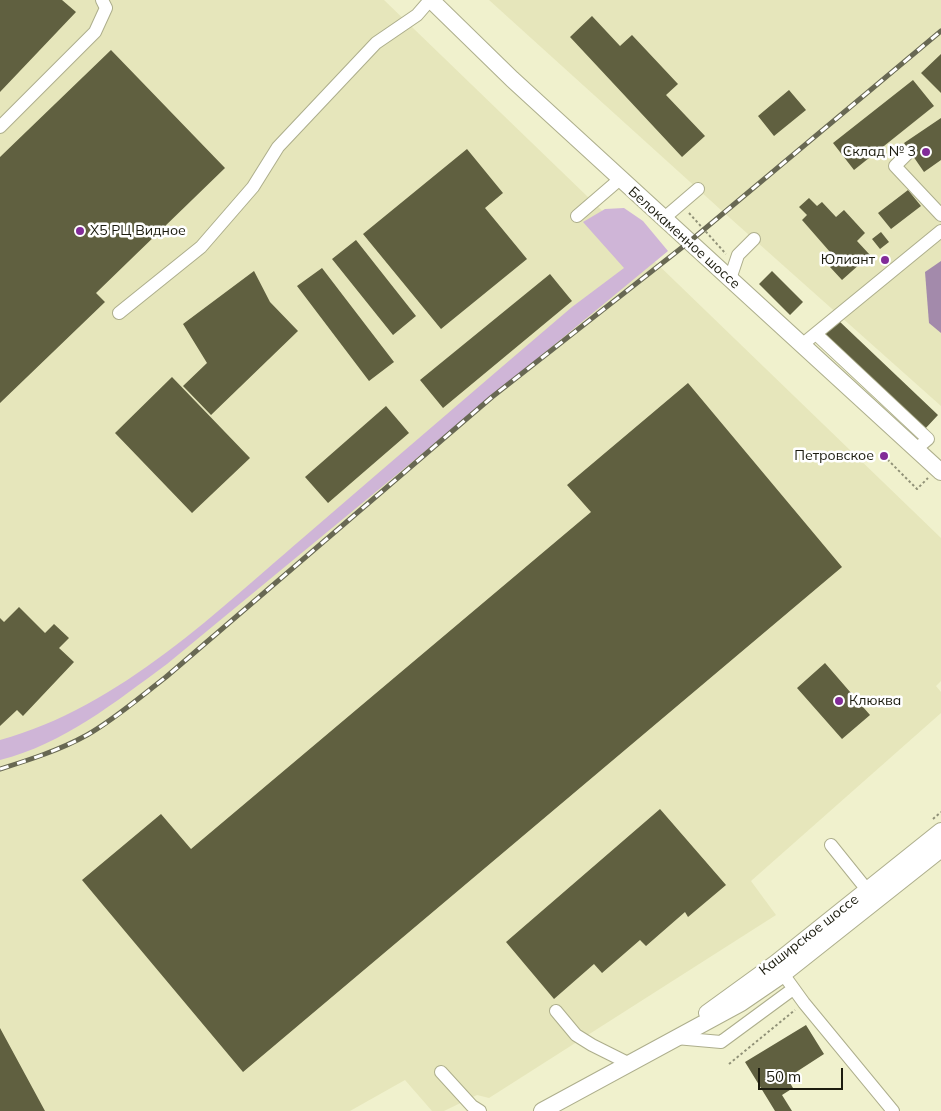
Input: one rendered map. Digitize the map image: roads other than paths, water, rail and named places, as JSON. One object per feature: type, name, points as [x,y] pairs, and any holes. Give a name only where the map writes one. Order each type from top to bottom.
[{"type":"main road","name":"Белокаменное шоссе","points":[[430,0],[663,219],[803,344],[939,470]]},
{"type":"main road","name":"Каширское шоссе","points":[[872,896],[941,831]]},
{"type":"main road","name":"Каширское шоссе","points":[[542,1111],[741,1003],[779,969],[872,896],[941,849]]},
{"type":"lane","points":[[0,127],[95,32],[106,8],[102,0]]},
{"type":"lane","points":[[119,313],[201,247],[253,187],[278,147],[376,43],[417,15],[430,0]]},
{"type":"lane","points":[[907,154],[895,166],[941,215]]},
{"type":"lane","points":[[577,216],[620,179]]},
{"type":"lane","points":[[663,219],[698,189]]},
{"type":"lane","points":[[803,344],[941,231]]},
{"type":"lane","points":[[730,279],[738,256],[754,240]]},
{"type":"lane","points":[[816,334],[928,438],[916,449]]},
{"type":"lane","points":[[831,844],[872,896]]},
{"type":"lane","points":[[779,969],[804,1003],[893,1111]]},
{"type":"lane","points":[[676,1038],[721,1042],[794,989]]},
{"type":"lane","points":[[556,1012],[576,1035],[592,1046],[630,1064]]},
{"type":"lane","points":[[441,1072],[472,1106],[480,1111]]},
{"type":"railway","points":[[0,769],[44,754],[87,735],[137,700],[492,397],[689,242],[941,31]]},
{"type":"place","name":"Склад № 3","points":[[926,152]]},
{"type":"place","name":"X5 РЦ Видное","points":[[80,231]]},
{"type":"place","name":"Юлиант","points":[[885,260]]},
{"type":"place","name":"Петровское","points":[[884,456]]},
{"type":"place","name":"Клюква","points":[[839,701]]}]
